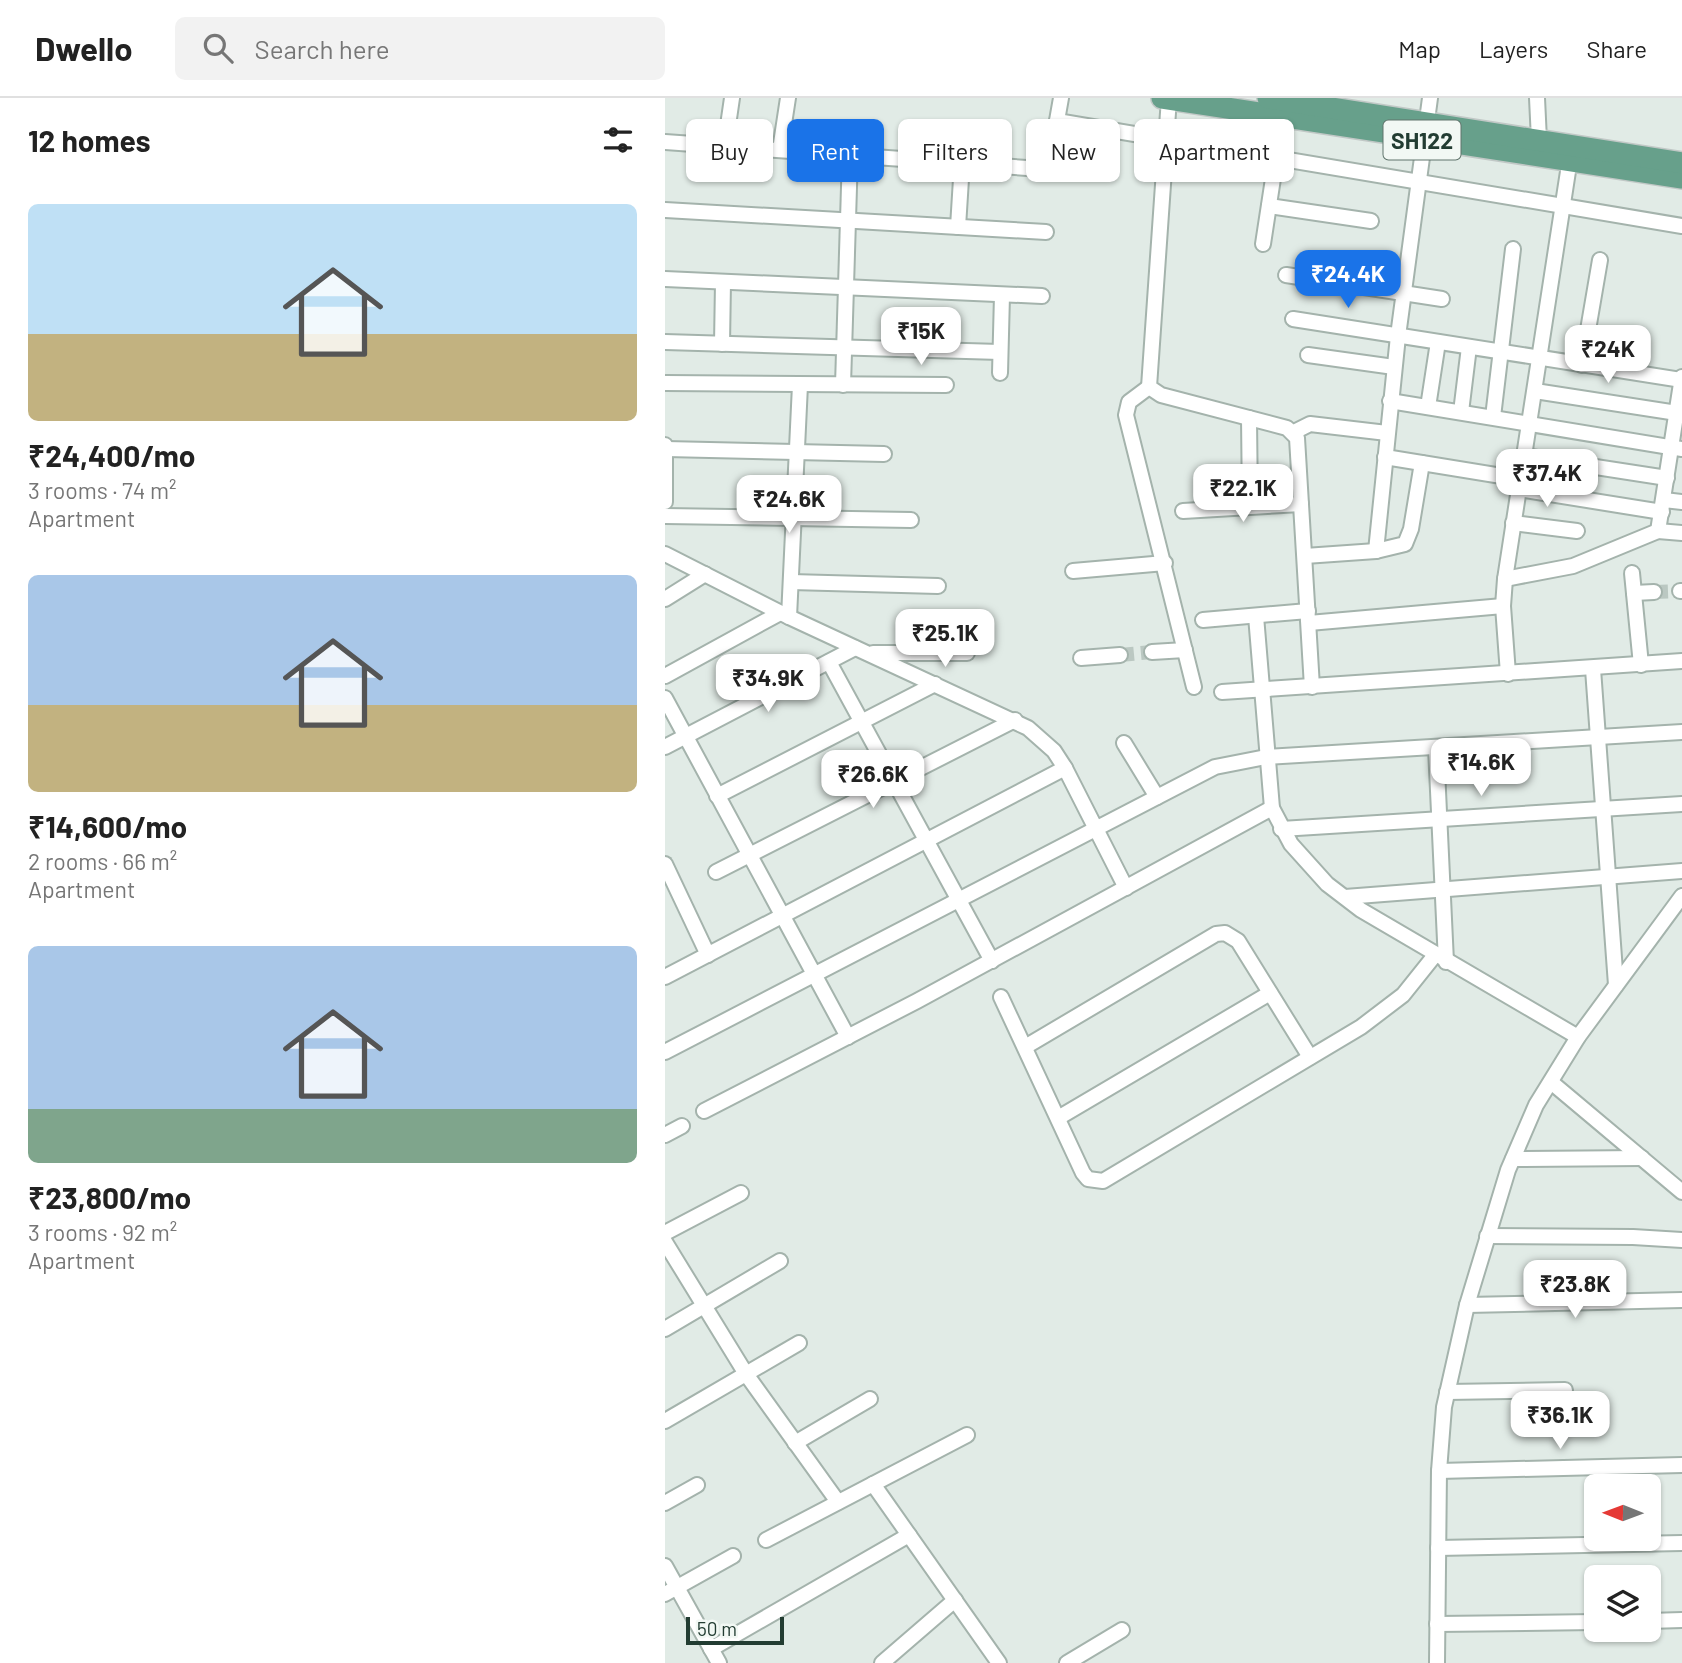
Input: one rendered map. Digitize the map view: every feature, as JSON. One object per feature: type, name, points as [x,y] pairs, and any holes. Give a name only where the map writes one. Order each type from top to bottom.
[{"type":"main road","name":"SH122","points":[[1167,98],[1571,154],[1682,178]]},
{"type":"main road","name":"SH122","points":[[1268,98],[1324,102],[1426,132],[1539,140],[1571,154],[1682,163]]},
{"type":"street","points":[[729,119],[732,98]]},
{"type":"street","points":[[780,150],[788,98]]},
{"type":"street","points":[[1057,119],[1061,98]]},
{"type":"street","points":[[1166,119],[1167,98]]},
{"type":"street","points":[[1376,551],[1390,401],[1430,98]]},
{"type":"street","points":[[1537,98],[1539,140]]},
{"type":"street","points":[[665,142],[686,143]]},
{"type":"street","points":[[773,149],[787,150]]},
{"type":"street","points":[[1508,674],[1503,606],[1505,579],[1571,154]]},
{"type":"street","points":[[1294,162],[1682,226]]},
{"type":"street","points":[[843,385],[849,182]]},
{"type":"street","points":[[958,227],[961,182]]},
{"type":"street","points":[[1163,182],[1149,387],[1129,402],[1126,415],[1194,687]]},
{"type":"street","points":[[1263,244],[1273,182]]},
{"type":"street","points":[[1269,206],[1371,221]]},
{"type":"street","points":[[665,210],[1046,232]]},
{"type":"street","points":[[1493,417],[1513,249]]},
{"type":"street","points":[[1582,365],[1600,260]]},
{"type":"street","points":[[1286,275],[1442,299]]},
{"type":"street","points":[[665,279],[1042,296]]},
{"type":"street","points":[[722,344],[723,282]]},
{"type":"street","points":[[1000,373],[1002,295]]},
{"type":"street","points":[[1293,319],[1582,365],[1681,385],[1677,414],[1677,449],[1667,478],[1657,531]]},
{"type":"street","points":[[665,342],[1000,352]]},
{"type":"street","points":[[1428,407],[1438,342]]},
{"type":"street","points":[[1461,412],[1469,347]]},
{"type":"street","points":[[1308,355],[1394,368]]},
{"type":"street","points":[[665,383],[946,385]]},
{"type":"street","points":[[784,615],[791,582],[800,385]]},
{"type":"street","points":[[1149,387],[1161,395],[1294,432],[1310,424],[1387,433]]},
{"type":"street","points":[[1535,391],[1677,414]]},
{"type":"street","points":[[1390,401],[1677,449]]},
{"type":"street","points":[[1249,418],[1250,506]]},
{"type":"street","points":[[1294,432],[1299,449],[1312,687]]},
{"type":"street","points":[[665,502],[665,447],[884,454]]},
{"type":"street","points":[[1524,456],[1667,478]]},
{"type":"street","points":[[1385,457],[1519,484],[1663,506],[1682,502]]},
{"type":"street","points":[[1304,555],[1376,551],[1398,547],[1409,537],[1422,463]]},
{"type":"street","points":[[1184,511],[1301,504]]},
{"type":"street","points":[[665,516],[911,520]]},
{"type":"street","points":[[1513,523],[1577,531]]},
{"type":"street","points":[[1505,579],[1573,566],[1657,531],[1682,533]]},
{"type":"street","points":[[665,554],[784,615],[1015,720],[1042,739],[1065,768],[1126,888]]},
{"type":"street","points":[[1073,571],[1165,563]]},
{"type":"street","points":[[1632,573],[1641,665]]},
{"type":"street","points":[[665,599],[705,574]]},
{"type":"street","points":[[791,582],[938,586]]},
{"type":"street","points":[[1634,593],[1654,592]]},
{"type":"street","points":[[1203,620],[1503,606]]},
{"type":"street","points":[[665,676],[784,615]]},
{"type":"street","points":[[1256,616],[1272,808],[1281,829],[1306,862],[1345,897],[1441,958],[1578,1037]]},
{"type":"street","points":[[665,747],[829,662],[861,650],[967,653]]},
{"type":"street","points":[[1152,652],[1185,650]]},
{"type":"street","points":[[1081,657],[1121,654]]},
{"type":"street","points":[[1222,692],[1682,661]]},
{"type":"street","points":[[829,662],[992,961]]},
{"type":"street","points":[[1593,669],[1616,985]]},
{"type":"street","points":[[717,796],[935,684]]},
{"type":"street","points":[[665,698],[848,1037]]},
{"type":"street","points":[[716,872],[1015,720]]},
{"type":"street","points":[[665,1052],[1215,767],[1266,757],[1682,732]]},
{"type":"street","points":[[1124,743],[1157,797]]},
{"type":"street","points":[[1001,997],[1083,1173],[1088,1178],[1103,1181],[1379,1014],[1441,958],[1444,888],[1436,748]]},
{"type":"street","points":[[665,977],[1065,768]]},
{"type":"street","points":[[1281,829],[1682,804]]},
{"type":"street","points":[[704,1111],[992,961],[1272,808]]},
{"type":"street","points":[[665,865],[708,955]]},
{"type":"street","points":[[1345,897],[1682,871]]},
{"type":"street","points":[[1437,1663],[1439,1471],[1447,1392],[1467,1305],[1487,1236],[1513,1159],[1536,1105],[1578,1037],[1682,896]]},
{"type":"street","points":[[1025,1047],[1216,934],[1225,933],[1238,941],[1310,1057]]},
{"type":"street","points":[[1058,1118],[1270,993]]},
{"type":"street","points":[[1551,1082],[1682,1192]]},
{"type":"street","points":[[665,1135],[683,1126]]},
{"type":"street","points":[[1513,1159],[1642,1158]]},
{"type":"street","points":[[665,1233],[741,1193]]},
{"type":"street","points":[[1487,1236],[1682,1240]]},
{"type":"street","points":[[665,1242],[702,1307],[746,1374],[838,1502]]},
{"type":"street","points":[[665,1329],[780,1261]]},
{"type":"street","points":[[1467,1305],[1682,1300]]},
{"type":"street","points":[[665,1421],[799,1343]]},
{"type":"street","points":[[1447,1392],[1565,1390]]},
{"type":"street","points":[[795,1443],[870,1399]]},
{"type":"street","points":[[766,1540],[967,1435]]},
{"type":"street","points":[[1439,1471],[1682,1465]]},
{"type":"street","points":[[873,1484],[999,1663]]},
{"type":"street","points":[[665,1503],[697,1485]]},
{"type":"street","points":[[711,1649],[909,1535]]},
{"type":"street","points":[[1438,1548],[1682,1543]]},
{"type":"street","points":[[671,1590],[733,1556]]},
{"type":"street","points":[[665,1566],[671,1590],[719,1663]]},
{"type":"street","points":[[882,1663],[955,1600]]},
{"type":"street","points":[[1661,1620],[1682,1620]]},
{"type":"street","points":[[1437,1624],[1584,1622]]},
{"type":"street","points":[[1067,1663],[1122,1630]]},
{"type":"tunnel","points":[[1654,592],[1680,591]]},
{"type":"tunnel","points":[[1120,655],[1152,652]]}]
